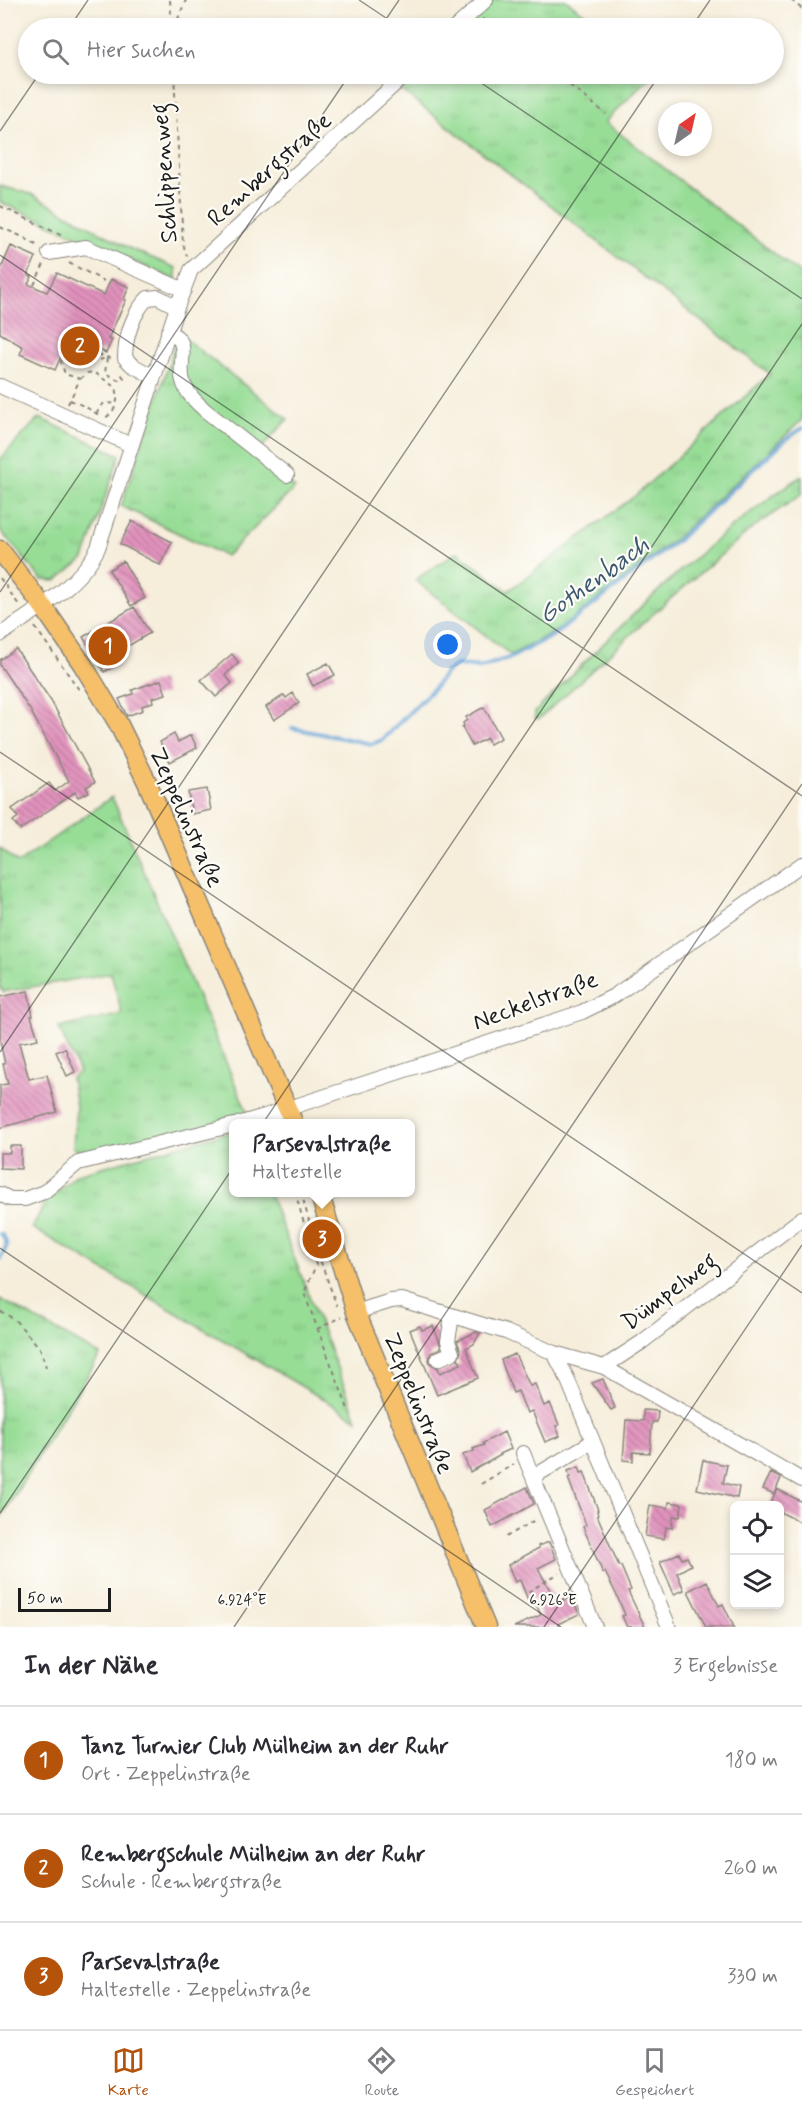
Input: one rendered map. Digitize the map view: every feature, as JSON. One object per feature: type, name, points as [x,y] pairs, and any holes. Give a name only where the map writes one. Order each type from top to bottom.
[{"type":"main road","name":"Zeppelinstraße","points":[[0,550],[42,605],[83,665],[118,723],[147,782],[290,1116]]},
{"type":"main road","name":"Zeppelinstraße","points":[[321,1197],[356,1312],[486,1627]]},
{"type":"street","points":[[467,18],[486,0]]},
{"type":"street","name":"Rembergstraße","points":[[0,634],[78,578],[92,562],[168,332],[191,270],[395,84]]},
{"type":"street","points":[[49,253],[86,248],[184,290]]},
{"type":"street","points":[[154,377],[132,365],[125,358],[125,348],[138,307],[148,298],[158,297],[177,307]]},
{"type":"street","points":[[168,332],[179,338],[182,344],[182,378],[194,399],[287,475]]},
{"type":"street","points":[[0,386],[131,445]]},
{"type":"street","name":"Neckelstraße","points":[[270,1119],[290,1116],[582,1012],[614,996],[802,864]]},
{"type":"street","points":[[0,1194],[10,1198],[25,1199],[44,1192],[78,1163],[229,1126]]},
{"type":"street","name":"Dümpelweg","points":[[603,1367],[642,1342],[802,1218]]},
{"type":"street","points":[[356,1312],[391,1300],[402,1300],[506,1332],[554,1353],[603,1367],[802,1480]]},
{"type":"street","points":[[438,1359],[452,1353],[448,1341],[452,1316]]},
{"type":"street","points":[[554,1353],[567,1378],[669,1627]]},
{"type":"street","points":[[533,1477],[592,1442]]},
{"type":"street","points":[[524,1455],[595,1627]]},
{"type":"path","points":[[170,0],[172,18]]},
{"type":"path","points":[[178,18],[186,0]]},
{"type":"path","points":[[791,0],[802,9]]},
{"type":"path","points":[[471,14],[479,18]]},
{"type":"path","name":"Schlippenweg","points":[[175,84],[183,244],[191,270]]},
{"type":"path","points":[[568,84],[606,114]]},
{"type":"path","points":[[0,206],[37,222],[86,248]]},
{"type":"path","points":[[0,227],[104,281]]},
{"type":"path","points":[[34,285],[49,253]]},
{"type":"path","points":[[80,379],[65,374],[61,362],[67,347],[95,361],[107,358]]},
{"type":"path","points":[[98,354],[112,360]]},
{"type":"path","points":[[107,358],[105,373],[118,380],[124,378],[116,367]]},
{"type":"path","points":[[55,411],[59,405],[67,405],[80,379],[87,373],[94,372],[106,382],[114,385],[118,394],[112,412],[108,417],[103,418],[70,400]]},
{"type":"path","points":[[96,414],[103,404],[116,403]]},
{"type":"path","points":[[0,578],[85,698]]},
{"type":"path","points":[[296,1197],[316,1264],[304,1293],[348,1409]]},
{"type":"path","points":[[0,1311],[14,1319],[40,1348],[46,1367]]},
{"type":"path","points":[[316,1329],[356,1312]]},
{"type":"path","points":[[481,1484],[524,1455]]},
{"type":"path","points":[[506,1537],[548,1512]]},
{"type":"path","points":[[528,1592],[570,1567]]},
{"type":"green space","points":[[493,0],[566,0],[590,18],[472,18]]},
{"type":"green space","points":[[400,84],[643,84],[605,122],[802,275],[802,420],[677,537],[558,630],[511,655],[415,580],[457,552],[508,591],[636,495],[770,374],[397,87]]},
{"type":"green space","points":[[0,186],[31,194],[131,249],[176,268],[176,280],[0,202]]},
{"type":"green space","points":[[179,334],[288,419],[254,456],[295,488],[226,556],[121,506]]},
{"type":"green space","points":[[39,418],[120,455],[84,559],[56,581],[42,580],[0,530],[0,459]]},
{"type":"green space","points":[[802,476],[802,494],[751,529],[652,615],[539,719],[535,718],[535,712],[662,587],[730,528]]},
{"type":"green space","points":[[112,797],[249,1116],[88,1154],[73,1148],[76,1105],[71,1078],[79,1072],[59,1028],[122,1014],[111,973],[3,992],[0,986],[0,848],[18,863]]},
{"type":"green space","points":[[229,1132],[229,1197],[271,1197],[357,1419],[32,1228],[45,1203],[77,1174]]},
{"type":"green space","points":[[0,1299],[100,1355],[0,1519]]},
{"type":"building","points":[[11,246],[36,257],[28,275],[32,277],[28,284],[47,292],[57,273],[104,295],[111,279],[129,287],[124,299],[126,300],[108,339],[112,340],[106,353],[100,350],[96,358],[66,345],[55,370],[20,354],[23,347],[0,333],[0,271]]},
{"type":"building","points":[[132,521],[172,542],[160,565],[120,544]]},
{"type":"building","points":[[123,561],[145,598],[131,606],[109,570]]},
{"type":"building","points":[[134,607],[150,633],[113,655],[119,664],[104,672],[83,637]]},
{"type":"building","points":[[16,649],[51,701],[95,782],[86,787],[89,792],[78,797],[75,792],[20,830],[13,821],[18,817],[12,809],[49,783],[55,791],[69,781],[30,710],[0,665],[0,660]]},
{"type":"building","points":[[232,654],[239,663],[225,675],[232,683],[216,697],[201,680]]},
{"type":"building","points":[[328,663],[335,675],[313,686],[307,674]]},
{"type":"building","points":[[161,680],[166,694],[152,698],[153,702],[142,706],[143,710],[127,716],[119,699],[133,694],[132,690]]},
{"type":"building","points":[[293,693],[299,703],[274,720],[266,707],[284,695],[286,698]]},
{"type":"building","points":[[484,707],[501,738],[490,744],[487,738],[472,746],[462,727],[463,723],[467,720],[466,717]]},
{"type":"building","points":[[174,734],[178,742],[191,735],[197,748],[170,762],[160,742]]},
{"type":"building","points":[[207,789],[211,810],[192,814],[188,792]]},
{"type":"building","points":[[28,991],[33,1016],[31,1016],[38,1039],[19,1043],[29,1079],[47,1075],[57,1112],[0,1128],[0,1085],[8,1084],[0,1041],[0,997]]},
{"type":"building","points":[[65,1048],[75,1072],[67,1076],[56,1052]]},
{"type":"building","points":[[10,1146],[21,1146],[21,1169],[0,1168],[0,1153],[10,1153]]},
{"type":"building","points":[[420,1326],[422,1330],[433,1326],[439,1340],[441,1348],[431,1353],[429,1359],[440,1373],[461,1364],[458,1359],[461,1351],[457,1341],[476,1332],[480,1333],[474,1344],[466,1348],[478,1378],[437,1395],[410,1330]]},
{"type":"building","points":[[515,1354],[530,1386],[535,1384],[544,1406],[550,1403],[559,1425],[556,1426],[560,1436],[545,1442],[532,1411],[527,1413],[518,1391],[513,1393],[501,1360]]},
{"type":"building","points":[[603,1379],[615,1408],[611,1410],[592,1383]]},
{"type":"building","points":[[643,1410],[658,1411],[657,1422],[652,1422],[650,1453],[633,1452],[633,1461],[623,1460],[626,1420],[643,1421]]},
{"type":"building","points":[[504,1432],[511,1449],[470,1472],[463,1455],[474,1451],[473,1449]]},
{"type":"building","points":[[703,1460],[727,1465],[723,1483],[739,1487],[737,1498],[697,1489]]},
{"type":"building","points":[[579,1467],[581,1473],[584,1472],[598,1510],[598,1517],[619,1566],[621,1566],[631,1590],[628,1591],[645,1627],[627,1627],[617,1596],[605,1572],[603,1573],[583,1527],[586,1525],[568,1478],[570,1477],[568,1471]]},
{"type":"building","points":[[771,1473],[781,1478],[774,1494],[763,1489]]},
{"type":"building","points":[[527,1487],[534,1504],[492,1527],[485,1510]]},
{"type":"building","points":[[777,1489],[802,1502],[802,1523],[784,1514],[784,1501],[771,1501]]},
{"type":"building","points":[[669,1502],[682,1504],[680,1517],[673,1516],[672,1528],[666,1527],[664,1539],[645,1536],[650,1505],[668,1508]]},
{"type":"building","points":[[549,1542],[556,1559],[538,1568],[557,1603],[572,1597],[579,1614],[558,1624],[559,1627],[514,1627],[541,1615],[533,1598],[528,1600],[520,1580],[515,1582],[508,1565],[539,1548],[538,1546]]},
{"type":"building","points":[[679,1553],[682,1559],[687,1557],[691,1565],[677,1573],[684,1590],[674,1594],[660,1562]]},
{"type":"building","points":[[707,1581],[719,1606],[723,1604],[734,1627],[706,1627],[688,1591]]},
{"type":"waterway","name":"Gothenbach","points":[[292,728],[372,744],[382,740],[435,687],[445,673],[456,665],[482,667],[512,657],[554,635],[678,540],[784,441],[802,428]]},
{"type":"waterway","points":[[0,1234],[3,1235],[7,1245],[0,1259]]},
{"type":"place","name":"Rembergschule Mülheim an der Ruhr","points":[[80,346]]},
{"type":"place","name":"Tanz Turnier Club Mülheim an der Ruhr","points":[[108,646]]},
{"type":"place","name":"Parsevalstraße","points":[[322,1239]]}]
